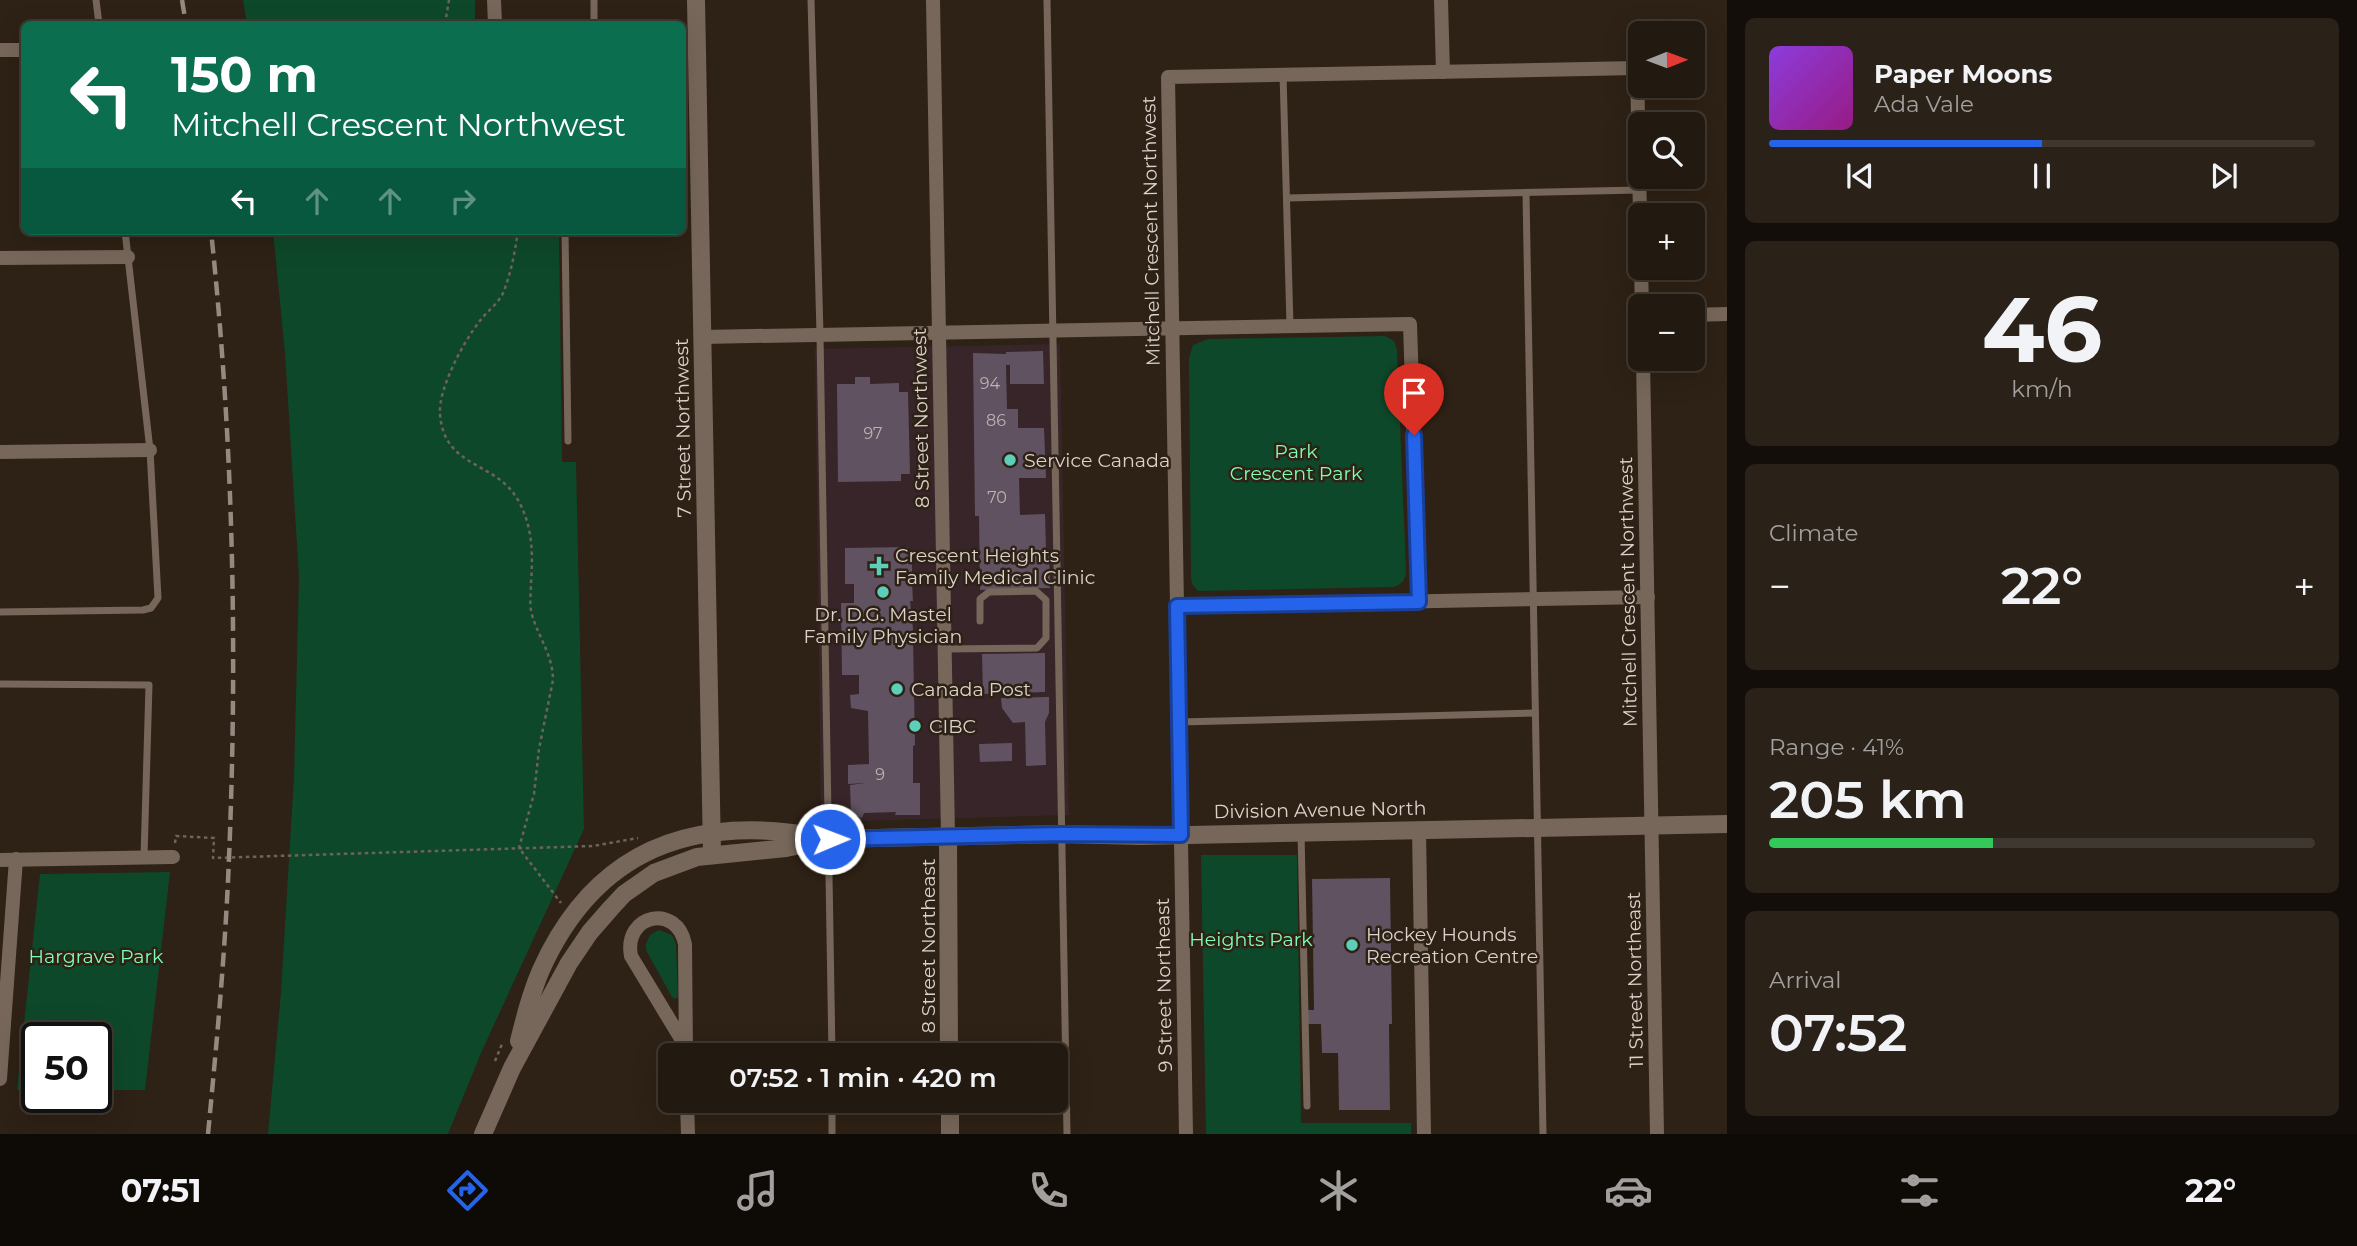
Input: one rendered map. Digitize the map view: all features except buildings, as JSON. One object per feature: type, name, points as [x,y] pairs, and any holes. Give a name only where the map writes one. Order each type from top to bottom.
[{"type":"main road","name":"7 Street Northwest","points":[[696,0],[690,79],[702,337],[712,854]]},
{"type":"main road","name":"Division Avenue North","points":[[512,1068],[569,963],[590,933],[624,894],[654,873],[712,854],[786,848],[830,839],[1727,824]]},
{"type":"main road","name":"Division Avenue North","points":[[512,1068],[530,1000],[541,971],[567,924],[581,905],[615,871],[654,840],[712,833],[781,830],[830,839]]},
{"type":"main road","name":"8 Street Northeast","points":[[948,836],[949,1043]]},
{"type":"main road","points":[[483,1134],[512,1068]]},
{"type":"main road","points":[[950,1113],[950,1134]]},
{"type":"street","points":[[494,0],[495,21]]},
{"type":"street","name":"8 Street Northwest","points":[[933,0],[948,836]]},
{"type":"street","points":[[1441,0],[1443,72]]},
{"type":"street","points":[[0,50],[21,50]]},
{"type":"street","name":"Mitchell Crescent Northwest","points":[[1181,835],[1167,77],[1637,68],[1640,203]]},
{"type":"street","points":[[0,258],[128,257]]},
{"type":"street","points":[[1705,315],[1727,314]]},
{"type":"street","points":[[702,337],[1410,324],[1419,602]]},
{"type":"street","name":"Mitchell Crescent Northwest","points":[[1643,371],[1652,825]]},
{"type":"street","points":[[0,452],[150,450]]},
{"type":"street","points":[[1177,606],[1647,597]]},
{"type":"street","name":"11 Street Northeast","points":[[1652,825],[1657,1134]]},
{"type":"street","points":[[1419,829],[1424,1134]]},
{"type":"street","name":"9 Street Northeast","points":[[1181,835],[1185,1134]]},
{"type":"street","points":[[0,860],[173,857]]},
{"type":"street","points":[[0,1079],[16,859]]},
{"type":"street","points":[[664,919],[672,922],[683,935],[686,1051],[631,956],[631,939],[639,924],[647,920],[664,919]]},
{"type":"street","points":[[687,1113],[688,1134]]},
{"type":"lane","points":[[96,0],[99,21]]},
{"type":"lane","points":[[594,0],[594,21]]},
{"type":"lane","points":[[811,0],[820,334],[832,1043]]},
{"type":"lane","points":[[1046,0],[1067,1134]]},
{"type":"lane","points":[[1283,74],[1290,325]]},
{"type":"lane","points":[[1287,198],[1640,190]]},
{"type":"lane","points":[[1525,194],[1543,1134]]},
{"type":"lane","points":[[0,611],[143,610],[155,603],[158,591],[150,450],[125,235]]},
{"type":"lane","points":[[565,235],[568,441]]},
{"type":"lane","points":[[944,649],[1037,648],[1046,638],[1046,600],[1036,591],[989,592],[980,599],[980,621]]},
{"type":"lane","points":[[0,684],[149,685],[144,857]]},
{"type":"lane","points":[[1178,722],[1535,713]]},
{"type":"lane","points":[[1301,831],[1307,1106]]},
{"type":"lane","points":[[832,1113],[832,1134]]},
{"type":"path","points":[[446,21],[449,0]]},
{"type":"path","points":[[517,235],[502,296],[478,323],[451,372],[442,396],[440,413],[443,430],[453,451],[493,474],[513,493],[525,514],[534,547],[532,614],[547,648],[553,680],[539,749],[534,794],[519,848]]},
{"type":"path","points":[[173,857],[176,836],[214,838],[213,858],[593,846],[654,840]]},
{"type":"path","points":[[519,848],[563,906]]},
{"type":"shaded area","points":[[1060,344],[1069,815],[821,822],[815,349]]},
{"type":"green space","points":[[243,0],[475,0],[475,21],[246,21]]},
{"type":"green space","points":[[273,235],[559,235],[562,462],[576,462],[584,829],[481,1053],[448,1134],[268,1134],[281,992],[294,777],[299,577],[285,353]]},
{"type":"green space","name":"Park Crescent Park","points":[[1385,336],[1394,341],[1397,350],[1406,570],[1403,581],[1393,587],[1198,591],[1191,578],[1189,358],[1193,345],[1208,339]]},
{"type":"green space","name":"Heights Park","points":[[1201,855],[1297,855],[1301,1123],[1411,1123],[1411,1134],[1206,1134]]},
{"type":"green space","name":"Hargrave Park","points":[[170,872],[145,1090],[112,1090],[112,1022],[24,1022],[40,874]]},
{"type":"green space","points":[[659,930],[672,935],[676,944],[676,999],[672,997],[646,950],[650,935]]},
{"type":"green space","name":"Hargrave Park","points":[[21,1052],[21,1090],[17,1090]]},
{"type":"railway","points":[[182,0],[186,21]]},
{"type":"railway","points":[[208,1134],[228,881],[233,718],[229,474],[211,235]]},
{"type":"place","name":"Service Canada","points":[[1010,460]]},
{"type":"place","name":"Crescent Heights Family Medical Clinic","points":[[879,566]]},
{"type":"place","name":"Dr. D.G. Mastel Family Physician","points":[[883,592]]},
{"type":"place","name":"Canada Post","points":[[897,689]]},
{"type":"place","name":"CIBC","points":[[915,726]]},
{"type":"place","name":"Hockey Hounds Recreation Centre","points":[[1352,945]]},
{"type":"route","points":[[830,839],[1062,834],[1181,835],[1177,606],[1419,602],[1414,435]]}]
